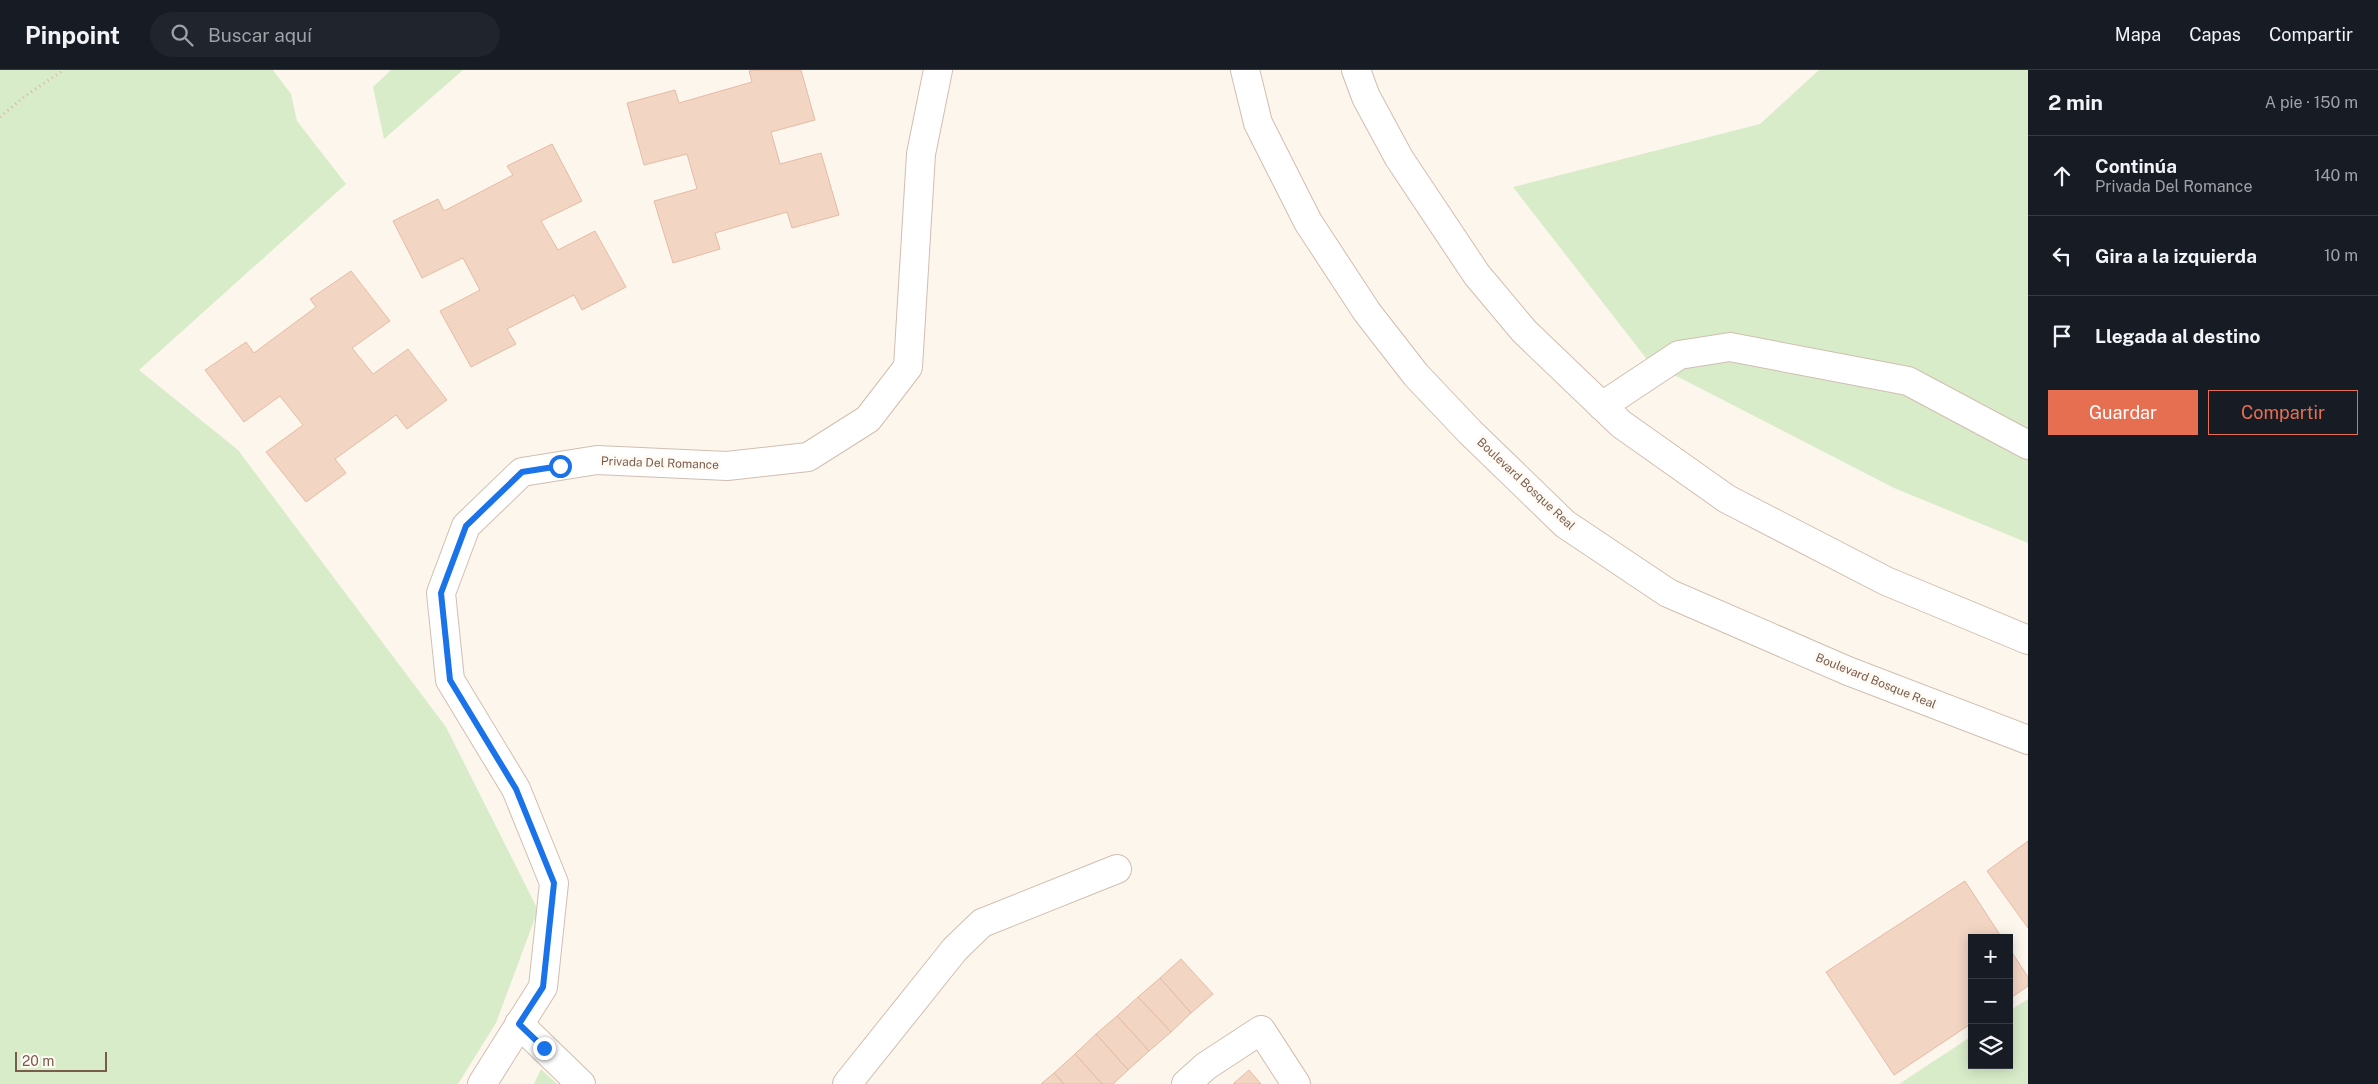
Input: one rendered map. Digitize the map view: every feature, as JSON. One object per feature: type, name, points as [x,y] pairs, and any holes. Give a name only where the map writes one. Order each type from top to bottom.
[{"type":"street","name":"Privada Del Romance","points":[[482,1084],[543,987],[554,883],[516,789],[450,680],[441,593],[466,526],[522,472],[597,460],[727,466],[808,457],[868,419],[908,367],[921,154],[938,70]]},
{"type":"street","name":"Boulevard Bosque Real","points":[[1245,70],[1258,123],[1308,222],[1367,312],[1416,375],[1470,432],[1565,524],[1668,592],[1848,671],[2028,740]]},
{"type":"street","points":[[1356,70],[1366,97],[1399,158],[1478,275],[1524,331],[1621,424],[1727,499],[1886,581],[2028,640]]},
{"type":"street","points":[[1602,406],[1680,355],[1730,347],[1908,381],[2028,445]]},
{"type":"street","points":[[847,1084],[955,949],[982,923],[1117,869]]},
{"type":"street","points":[[519,1024],[582,1084]]},
{"type":"street","points":[[1186,1084],[1206,1066],[1260,1030],[1296,1084]]},
{"type":"path","points":[[0,117],[25,96],[64,70]]},
{"type":"green space","points":[[0,70],[273,70],[291,94],[297,121],[346,184],[139,370],[238,450],[446,727],[538,910],[496,1023],[458,1084],[0,1084]]},
{"type":"green space","points":[[391,70],[463,70],[384,139],[373,87]]},
{"type":"green space","points":[[1819,70],[2028,70],[2028,543],[1894,488],[1649,362],[1513,187],[1760,124]]},
{"type":"green space","points":[[2028,999],[2028,1084],[1899,1084],[1968,1039],[1968,1069],[2013,1069],[2013,1008]]},
{"type":"green space","points":[[541,1069],[557,1084],[534,1084]]},
{"type":"building","points":[[801,70],[815,120],[771,132],[780,164],[821,153],[839,215],[792,228],[787,212],[715,233],[720,249],[673,263],[654,201],[697,189],[687,154],[644,165],[627,103],[675,90],[679,103],[752,82],[749,71]]},
{"type":"building","points":[[552,144],[582,201],[541,221],[558,250],[595,231],[626,287],[582,310],[574,295],[507,329],[516,344],[471,367],[440,311],[480,290],[463,258],[422,278],[393,221],[438,199],[444,211],[513,175],[507,166]]},
{"type":"building","points":[[351,271],[390,321],[352,348],[373,374],[408,349],[447,400],[407,429],[396,415],[335,459],[346,473],[306,502],[266,452],[303,425],[280,396],[244,422],[205,370],[246,342],[254,353],[316,307],[310,299]]},
{"type":"building","points":[[2028,841],[2028,928],[1987,871]]},
{"type":"building","points":[[1965,881],[1999,934],[1968,934],[1968,1026],[1894,1075],[1826,972]]},
{"type":"building","points":[[2013,954],[2028,977],[2028,986],[2013,996]]},
{"type":"building","points":[[1181,959],[1213,994],[1191,1013],[1160,978]]},
{"type":"building","points":[[1160,978],[1191,1013],[1171,1032],[1138,997]]},
{"type":"building","points":[[1138,997],[1171,1032],[1149,1051],[1117,1016]]},
{"type":"building","points":[[1117,1016],[1149,1051],[1128,1070],[1096,1034]]},
{"type":"building","points":[[1096,1034],[1128,1070],[1113,1084],[1102,1084],[1075,1054]]},
{"type":"building","points":[[1075,1054],[1102,1084],[1064,1084],[1054,1073]]},
{"type":"building","points":[[1249,1070],[1261,1084],[1233,1084]]},
{"type":"building","points":[[1054,1073],[1064,1084],[1041,1084]]},
{"type":"route","points":[[544,1048],[519,1024],[543,987],[554,883],[516,789],[450,680],[441,593],[466,526],[522,472],[560,466]]}]
